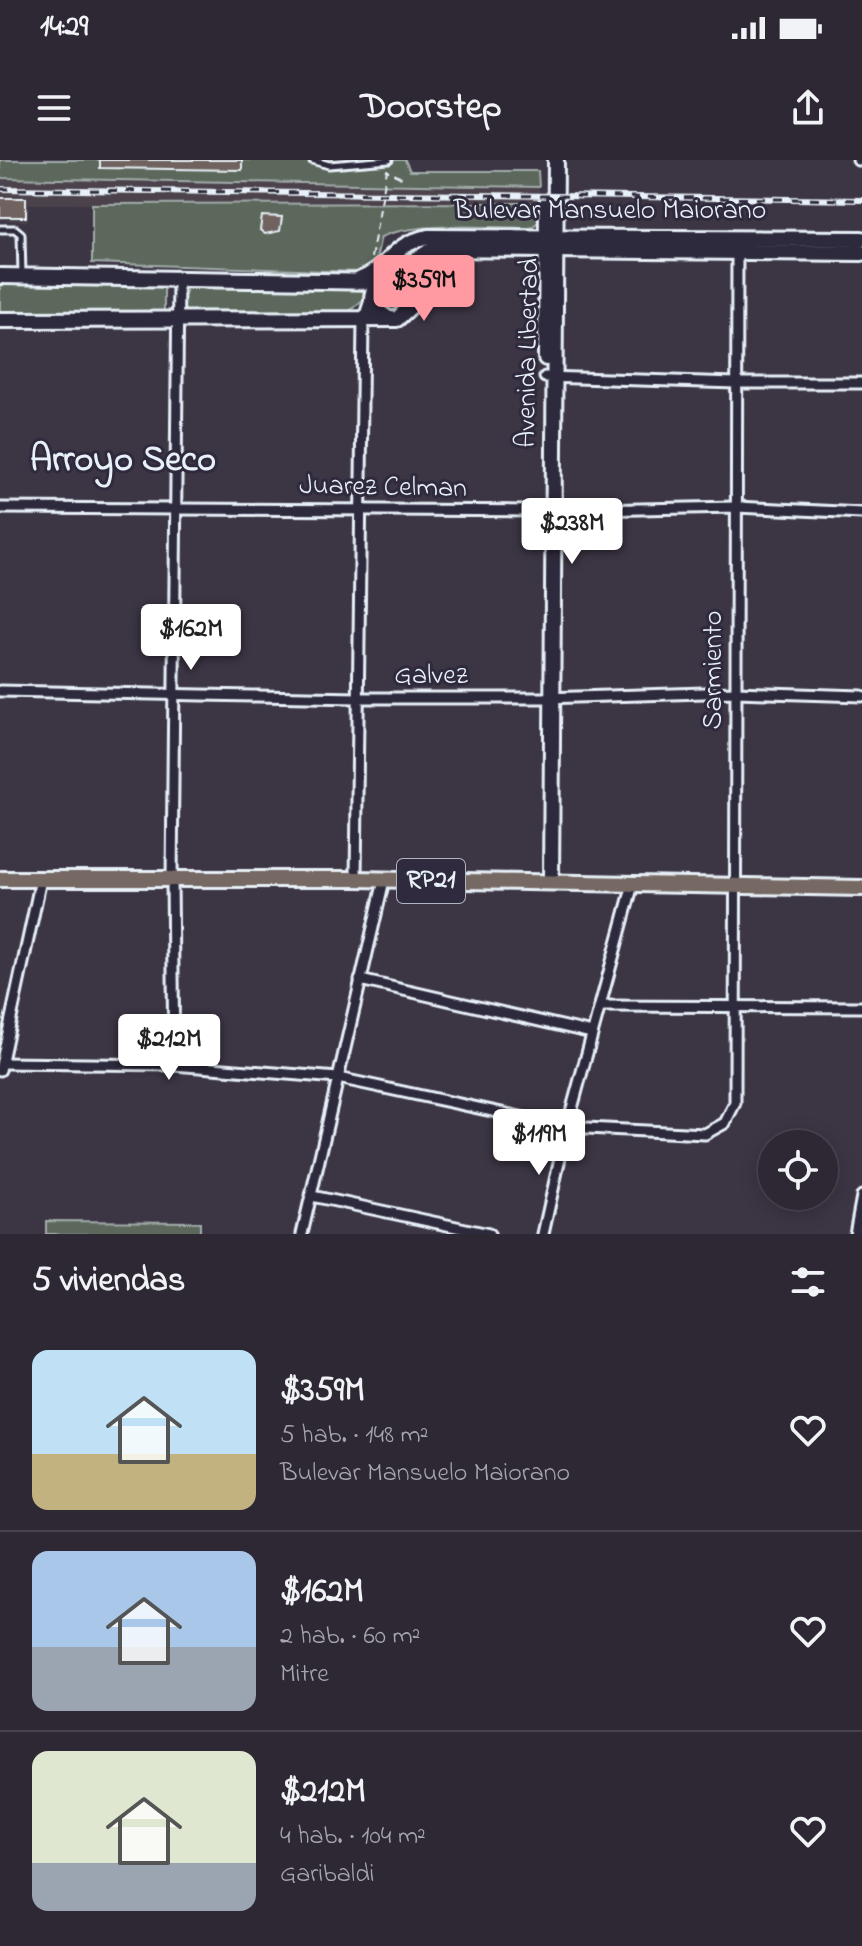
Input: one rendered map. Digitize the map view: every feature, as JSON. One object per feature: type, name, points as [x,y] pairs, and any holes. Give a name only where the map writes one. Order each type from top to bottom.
[{"type":"main road","name":"Avenida Libertad","points":[[547,160],[551,243]]},
{"type":"main road","name":"Avenida Libertad","points":[[547,882],[551,243],[556,160]]},
{"type":"main road","name":"Bulevar Mansuelo Maiorano","points":[[409,241],[428,237],[551,243],[737,245],[862,253]]},
{"type":"main road","name":"Bulevar Mansuelo Maiorano","points":[[737,245],[862,239]]},
{"type":"main road","points":[[359,280],[375,273],[409,241]]},
{"type":"main road","name":"Bulevar Mansuelo Maiorano","points":[[415,271],[416,260],[433,249],[551,243]]},
{"type":"main road","points":[[388,259],[372,296],[378,314],[390,319]]},
{"type":"main road","points":[[0,320],[176,322],[400,318],[409,312],[415,271]]},
{"type":"main road","points":[[0,276],[403,280],[412,291]]},
{"type":"main road","name":"RP21","points":[[0,879],[356,879],[862,888]]},
{"type":"street","points":[[409,241],[415,271]]},
{"type":"street","name":"Sarmiento","points":[[567,1127],[705,1134],[725,1123],[735,1103],[737,245]]},
{"type":"street","points":[[174,1065],[172,879],[178,279]]},
{"type":"street","points":[[356,879],[363,321],[372,296]]},
{"type":"street","points":[[550,377],[736,383],[862,383]]},
{"type":"street","name":"Juarez Celman","points":[[0,508],[549,511],[736,507],[862,513]]},
{"type":"street","name":"Galvez","points":[[0,691],[358,698],[548,698],[736,692],[862,696]]},
{"type":"street","points":[[41,879],[3,1041],[1,1067],[174,1065],[338,1078],[567,1127]]},
{"type":"street","points":[[302,1234],[384,880]]},
{"type":"street","points":[[543,1234],[567,1127],[633,884]]},
{"type":"street","points":[[360,980],[592,1033]]},
{"type":"street","points":[[600,1006],[735,1004],[862,1007]]},
{"type":"street","points":[[312,1196],[489,1234]]},
{"type":"street","points":[[855,1234],[862,1196]]},
{"type":"street","points":[[422,1234],[425,1220]]},
{"type":"lane","points":[[312,160],[329,165],[389,160]]},
{"type":"lane","points":[[0,229],[15,229],[21,234],[22,276]]},
{"type":"path","points":[[359,280],[370,266],[387,170],[403,179]]},
{"type":"shaded area","points":[[0,178],[539,187],[538,203],[29,204],[27,221],[0,220]]},
{"type":"green space","points":[[0,160],[405,160],[410,171],[538,171],[539,187],[0,178]]},
{"type":"green space","points":[[538,203],[538,222],[531,228],[433,227],[381,237],[376,259],[360,272],[92,263],[92,204]]},
{"type":"green space","points":[[0,282],[164,283],[164,314],[0,315]]},
{"type":"green space","points":[[361,284],[365,298],[347,313],[186,314],[182,302],[188,286]]},
{"type":"green space","points":[[393,285],[403,289],[407,299],[403,309],[393,313],[383,309],[379,299],[383,289]]},
{"type":"green space","points":[[46,1221],[200,1222],[200,1234],[46,1234]]},
{"type":"building","points":[[100,160],[242,160],[242,170],[100,168]]},
{"type":"building","points":[[0,198],[26,198],[26,217],[0,217]]},
{"type":"building","points":[[262,216],[282,217],[280,231],[265,234],[260,230]]},
{"type":"railway","points":[[0,189],[862,200]]},
{"type":"district","name":"Arroyo Seco","points":[[123,461]]}]
